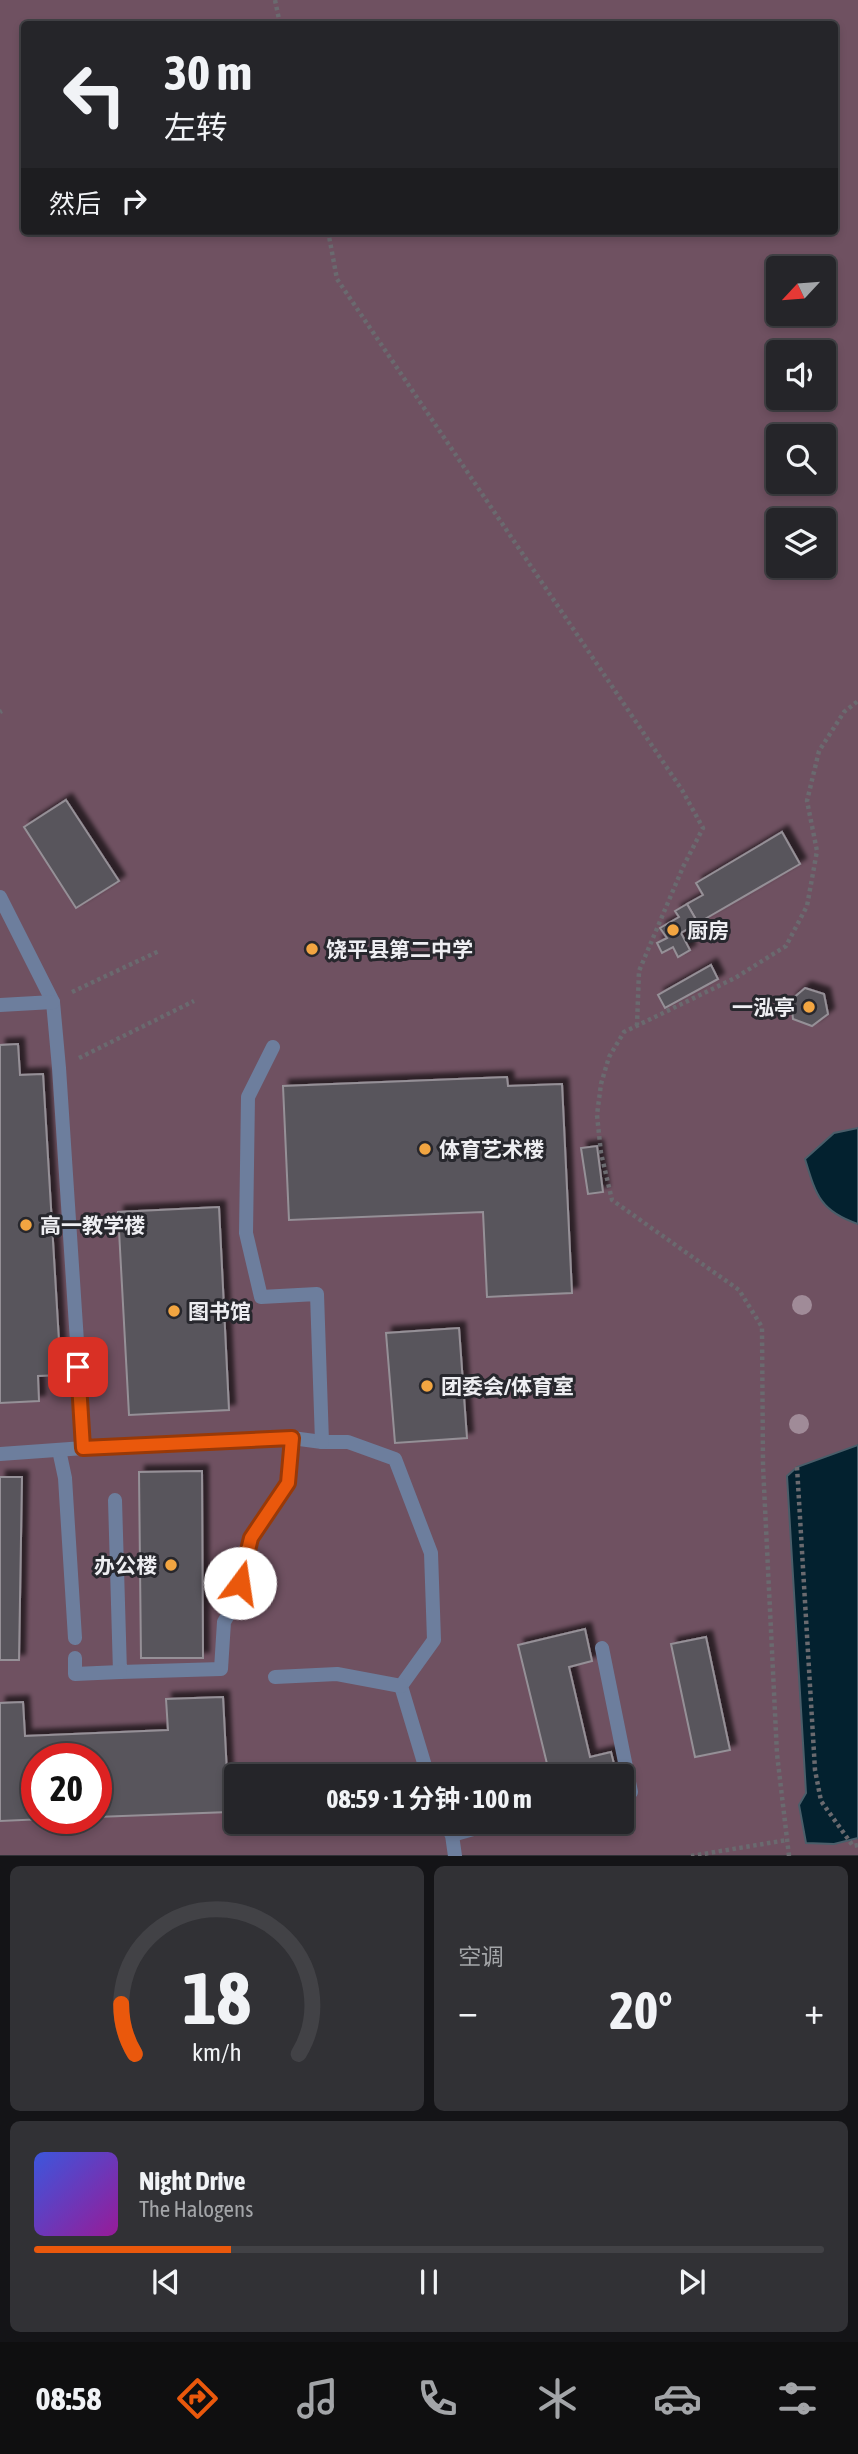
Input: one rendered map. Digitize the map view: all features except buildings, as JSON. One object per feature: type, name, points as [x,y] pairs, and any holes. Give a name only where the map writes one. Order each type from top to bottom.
[{"type":"street","points":[[0,897],[53,1002],[83,1448]]},
{"type":"street","points":[[0,1005],[53,1002]]},
{"type":"street","points":[[273,1046],[248,1097],[246,1233],[261,1297],[317,1294],[322,1442]]},
{"type":"street","points":[[75,1658],[75,1674],[221,1669],[224,1622],[234,1605],[251,1538],[288,1483],[292,1438]]},
{"type":"street","points":[[1,1454],[292,1438],[348,1442],[395,1459],[431,1553],[434,1640],[401,1685]]},
{"type":"street","points":[[59,1450],[65,1478],[75,1638]]},
{"type":"street","points":[[115,1500],[120,1672]]},
{"type":"street","points":[[602,1648],[625,1764]]},
{"type":"street","points":[[275,1677],[337,1674],[401,1685]]},
{"type":"street","points":[[401,1685],[424,1764]]},
{"type":"street","points":[[450,1834],[455,1856]]},
{"type":"path","points":[[275,0],[278,21]]},
{"type":"path","points":[[329,235],[337,279],[682,790],[703,828],[683,867],[639,971],[636,1026]]},
{"type":"path","points":[[789,1856],[777,1754],[763,1466],[762,1327],[739,1290],[612,1200],[601,1153],[597,1115],[601,1084],[609,1057],[624,1032],[735,978],[786,946],[807,906],[817,851],[807,801],[819,751],[845,712],[858,701]]},
{"type":"path","points":[[53,1002],[159,951]]},
{"type":"path","points":[[59,1068],[194,1001]]},
{"type":"path","points":[[797,1467],[815,1770],[821,1801],[855,1845]]},
{"type":"path","points":[[691,1856],[787,1840]]},
{"type":"shaded area","name":"饶平县第二中学","points":[[0,0],[858,0],[858,1855],[0,1855]]},
{"type":"water","points":[[858,1128],[858,1224],[835,1213],[821,1200],[805,1159],[834,1133]]},
{"type":"water","points":[[858,1445],[858,1838],[834,1844],[806,1843],[799,1805],[806,1793],[787,1476],[797,1467]]},
{"type":"place","name":"厨房","points":[[673,930]]},
{"type":"place","name":"饶平县第二中学","points":[[312,949]]},
{"type":"place","name":"一泓亭","points":[[809,1007]]},
{"type":"place","name":"体育艺术楼","points":[[425,1149]]},
{"type":"place","name":"高一教学楼","points":[[26,1225]]},
{"type":"place","name":"图书馆","points":[[174,1311]]},
{"type":"place","name":"团委会/体育室","points":[[427,1386]]},
{"type":"place","name":"办公楼","points":[[171,1565]]},
{"type":"route","points":[[78,1367],[83,1448],[292,1438],[288,1483],[251,1538],[240,1583]]}]
